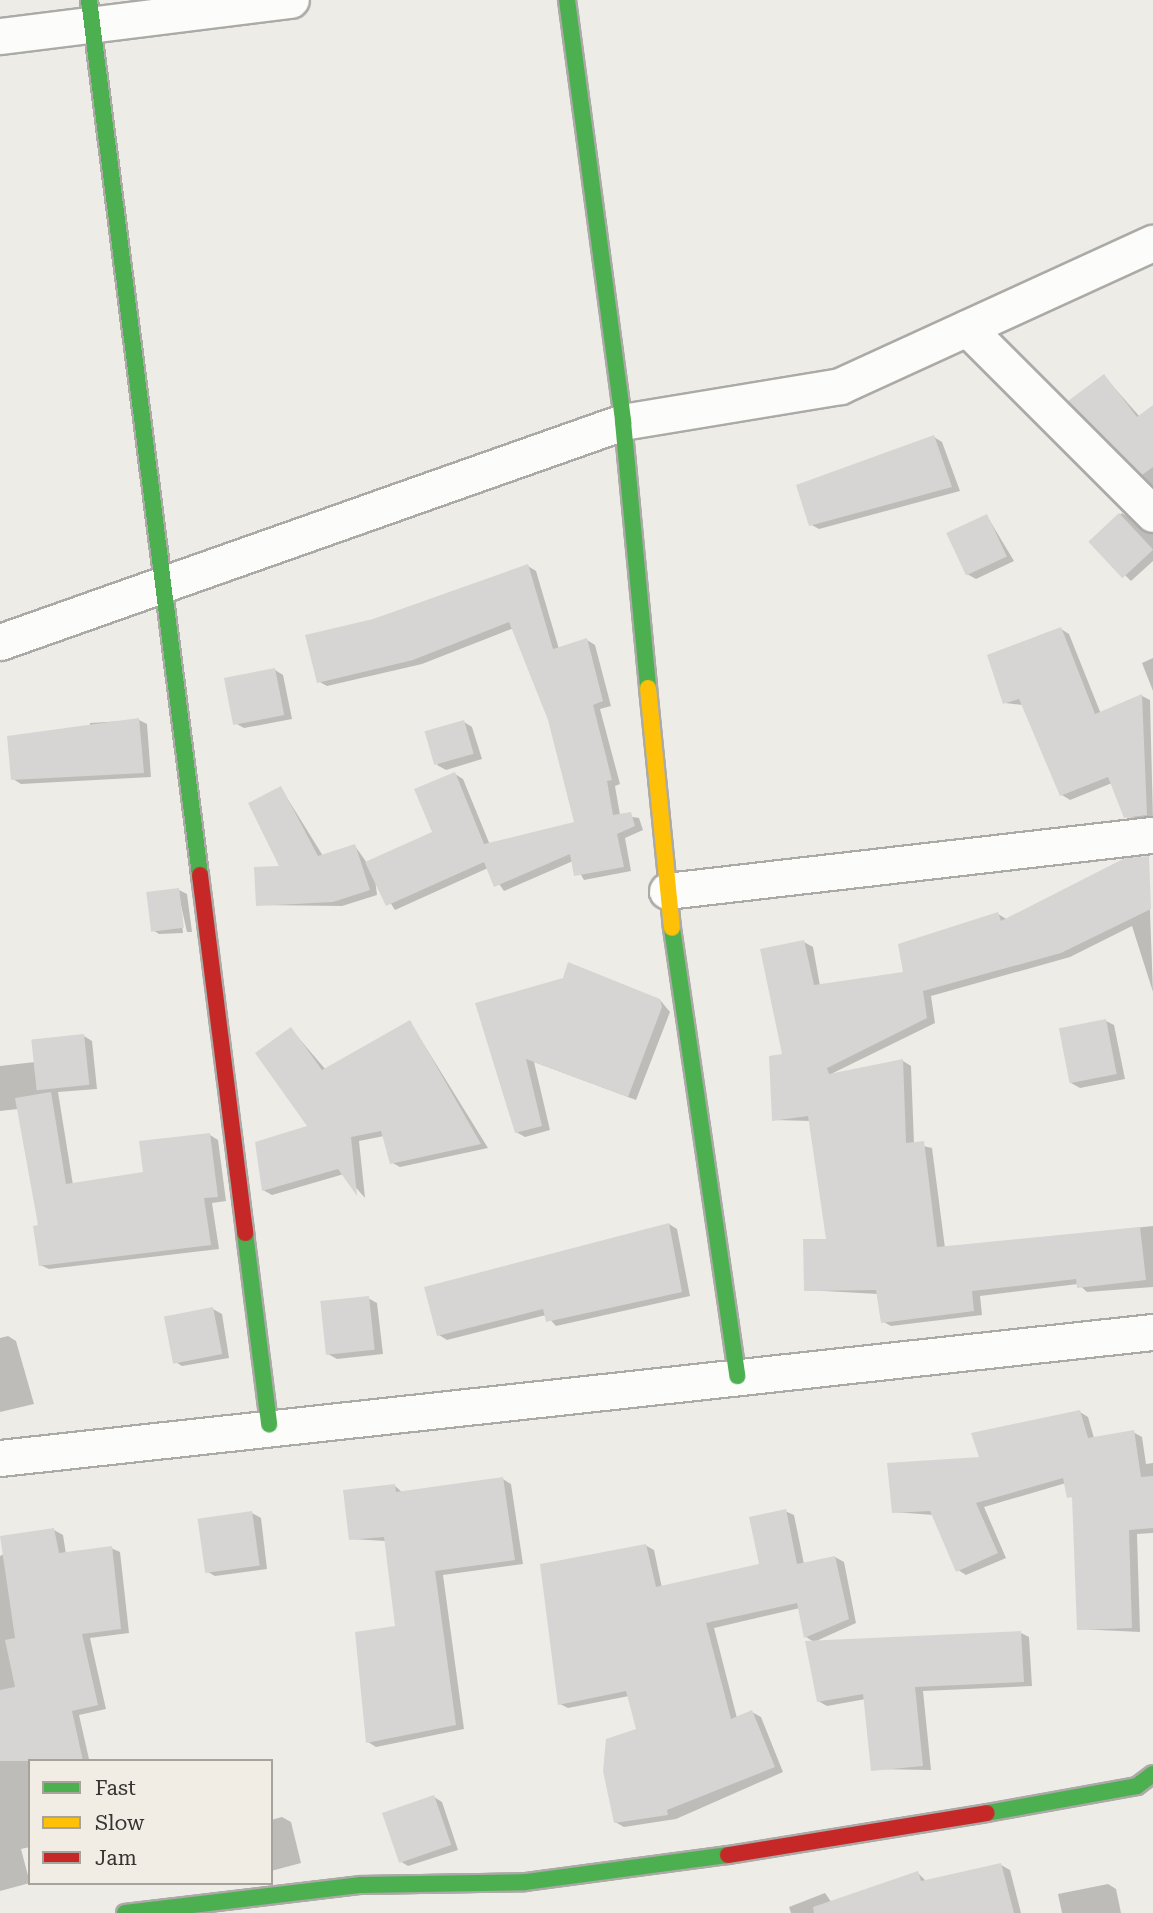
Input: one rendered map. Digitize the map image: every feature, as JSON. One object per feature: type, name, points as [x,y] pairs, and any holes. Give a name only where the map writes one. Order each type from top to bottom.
[{"type":"street","points":[[0,36],[91,12],[291,0]]},
{"type":"street","points":[[567,0],[623,422],[667,891],[737,1376]]},
{"type":"street","points":[[91,12],[270,1424]]},
{"type":"street","points":[[0,642],[623,422],[840,386],[1153,243]]},
{"type":"street","points":[[967,328],[1153,514]]},
{"type":"street","points":[[667,891],[1153,835]]},
{"type":"street","points":[[0,1458],[270,1424],[1153,1332]]},
{"type":"street","points":[[125,1913],[361,1885],[525,1882],[646,1868],[1053,1802],[1137,1786],[1153,1774]]},
{"type":"building","points":[[1104,374],[1137,417],[1153,405],[1153,467],[1142,475],[1068,401]]},
{"type":"building","points":[[934,435],[952,487],[809,526],[796,485]]},
{"type":"building","points":[[1119,513],[1153,549],[1122,578],[1088,542]]},
{"type":"building","points":[[987,514],[1007,557],[966,576],[946,533]]},
{"type":"building","points":[[528,564],[553,649],[587,638],[603,701],[593,705],[612,780],[607,781],[613,815],[631,812],[635,826],[617,834],[624,867],[574,876],[570,854],[494,887],[484,862],[386,906],[365,862],[432,832],[414,789],[455,772],[484,844],[574,822],[548,720],[509,622],[413,660],[317,683],[305,635],[373,619]]},
{"type":"building","points":[[1061,627],[1095,714],[1142,694],[1147,815],[1124,818],[1108,777],[1060,796],[1019,699],[1003,704],[987,655]]},
{"type":"building","points":[[275,668],[284,715],[233,725],[224,678]]},
{"type":"building","points":[[139,718],[144,773],[11,780],[7,736]]},
{"type":"building","points":[[464,720],[474,754],[434,765],[425,731]]},
{"type":"building","points":[[281,786],[318,856],[355,844],[370,890],[333,902],[256,906],[254,867],[279,866],[248,803]]},
{"type":"building","points":[[1149,856],[1151,909],[1061,953],[923,991],[927,1018],[827,1068],[829,1074],[903,1059],[906,1143],[924,1141],[937,1247],[1140,1227],[1146,1280],[1077,1288],[1076,1279],[972,1291],[974,1311],[881,1323],[876,1290],[804,1291],[803,1239],[826,1239],[808,1116],[772,1121],[769,1056],[782,1054],[760,949],[804,940],[814,985],[903,972],[898,944],[998,912],[1001,921],[1125,858]]},
{"type":"building","points":[[179,888],[184,928],[151,932],[146,892]]},
{"type":"building","points":[[568,962],[660,999],[662,1007],[628,1097],[526,1059],[542,1126],[515,1133],[475,1003],[563,978]]},
{"type":"building","points":[[1106,1019],[1117,1074],[1070,1083],[1059,1028]]},
{"type":"building","points":[[410,1020],[481,1144],[390,1164],[381,1131],[351,1137],[357,1196],[338,1169],[262,1191],[255,1142],[307,1126],[255,1053],[291,1027],[322,1070]]},
{"type":"building","points":[[84,1034],[89,1085],[37,1090],[31,1040]]},
{"type":"building","points":[[51,1092],[66,1184],[143,1172],[139,1141],[210,1133],[218,1197],[204,1198],[211,1245],[39,1266],[33,1226],[38,1225],[15,1098]]},
{"type":"building","points":[[669,1223],[682,1292],[546,1322],[543,1309],[437,1336],[424,1287]]},
{"type":"building","points":[[369,1296],[375,1350],[326,1355],[320,1301]]},
{"type":"building","points":[[213,1307],[222,1354],[173,1364],[164,1317]]},
{"type":"building","points":[[1080,1410],[1088,1438],[1134,1430],[1141,1477],[1153,1476],[1153,1528],[1129,1530],[1132,1628],[1077,1630],[1072,1497],[1067,1498],[1063,1478],[976,1503],[998,1553],[956,1572],[930,1511],[892,1513],[887,1463],[979,1457],[971,1433]]},
{"type":"building","points":[[503,1477],[515,1560],[435,1571],[456,1725],[366,1743],[355,1632],[395,1626],[384,1537],[349,1540],[343,1490],[395,1484],[396,1492]]},
{"type":"building","points":[[786,1509],[797,1564],[835,1556],[849,1619],[804,1638],[797,1603],[706,1623],[731,1719],[752,1710],[775,1767],[667,1810],[668,1815],[614,1823],[603,1771],[606,1739],[636,1729],[626,1691],[558,1705],[540,1564],[646,1544],[656,1587],[759,1564],[749,1517]]},
{"type":"building","points":[[252,1511],[260,1565],[205,1573],[198,1519]]},
{"type":"building","points":[[54,1528],[59,1553],[112,1546],[121,1629],[82,1634],[98,1705],[72,1711],[83,1759],[0,1761],[0,1690],[15,1687],[5,1640],[15,1638],[0,1536]]},
{"type":"building","points":[[1021,1631],[1024,1682],[915,1687],[923,1766],[871,1771],[863,1694],[817,1702],[805,1641]]},
{"type":"building","points":[[434,1795],[451,1845],[399,1863],[382,1813]]},
{"type":"building","points":[[1001,1863],[1014,1913],[814,1913],[813,1907],[918,1871],[921,1881]]},
{"type":"traffic: fast","points":[[89,0],[200,875]]},
{"type":"traffic: fast","points":[[567,0],[623,422],[648,688]]},
{"type":"traffic: fast","points":[[672,928],[737,1376]]},
{"type":"traffic: fast","points":[[245,1233],[269,1424]]},
{"type":"traffic: fast","points":[[987,1813],[1137,1786],[1153,1774]]},
{"type":"traffic: fast","points":[[125,1913],[361,1885],[525,1882],[728,1855]]},
{"type":"traffic: slow","points":[[648,688],[672,928]]},
{"type":"traffic: jam","points":[[200,875],[245,1233]]},
{"type":"traffic: jam","points":[[728,1855],[987,1813]]}]
